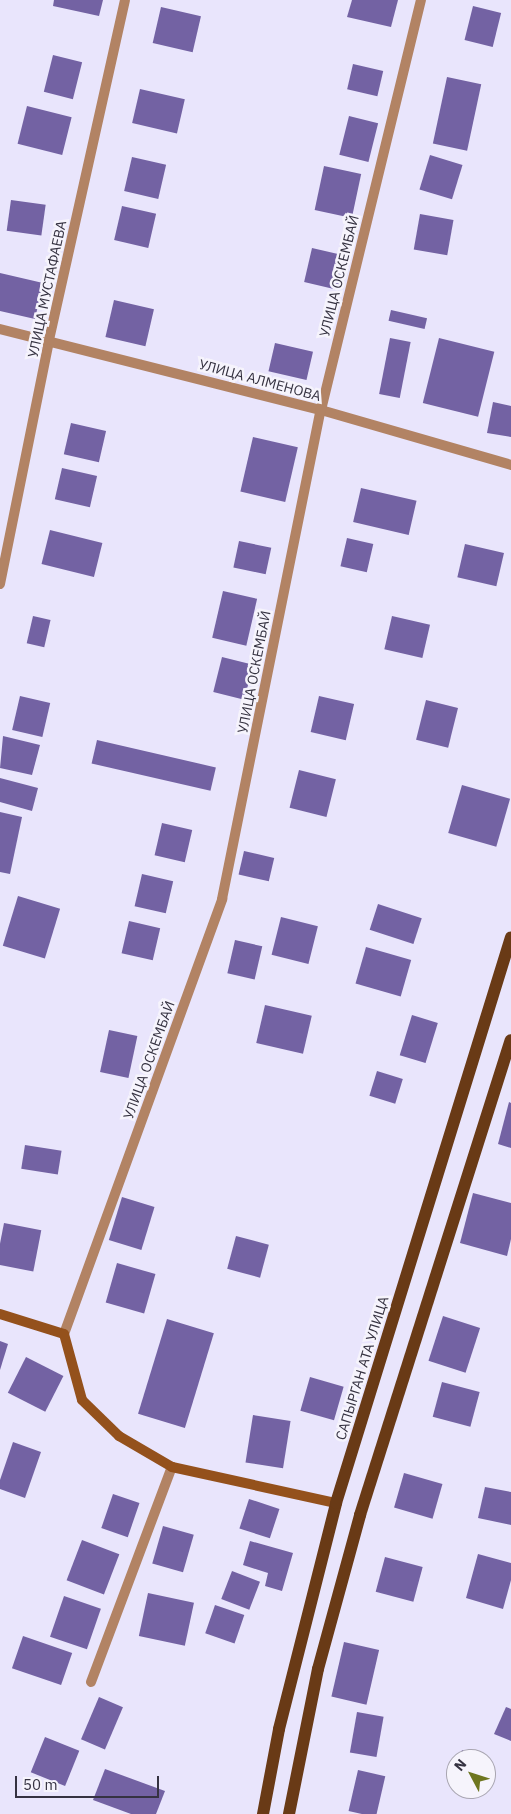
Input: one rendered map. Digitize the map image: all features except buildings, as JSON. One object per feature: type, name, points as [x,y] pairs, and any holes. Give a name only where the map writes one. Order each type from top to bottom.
[{"type":"main road","name":"САПЫРГАН АТА УЛИЦА","points":[[263,1814],[279,1729],[336,1503],[511,937]]},
{"type":"main road","points":[[289,1814],[318,1669],[360,1515],[511,1040]]},
{"type":"street","name":"УЛИЦА МУСТАФАЕВА","points":[[0,584],[50,340],[125,0]]},
{"type":"street","name":"УЛИЦА ОСКЕМБАЙ","points":[[64,1334],[222,899],[321,410],[421,0]]},
{"type":"street","name":"УЛИЦА АЛМЕНОВА","points":[[0,329],[50,340],[321,410],[511,464]]},
{"type":"street","points":[[0,1314],[64,1334],[82,1400],[119,1436],[172,1466],[336,1503]]},
{"type":"street","points":[[91,1682],[172,1466]]}]
